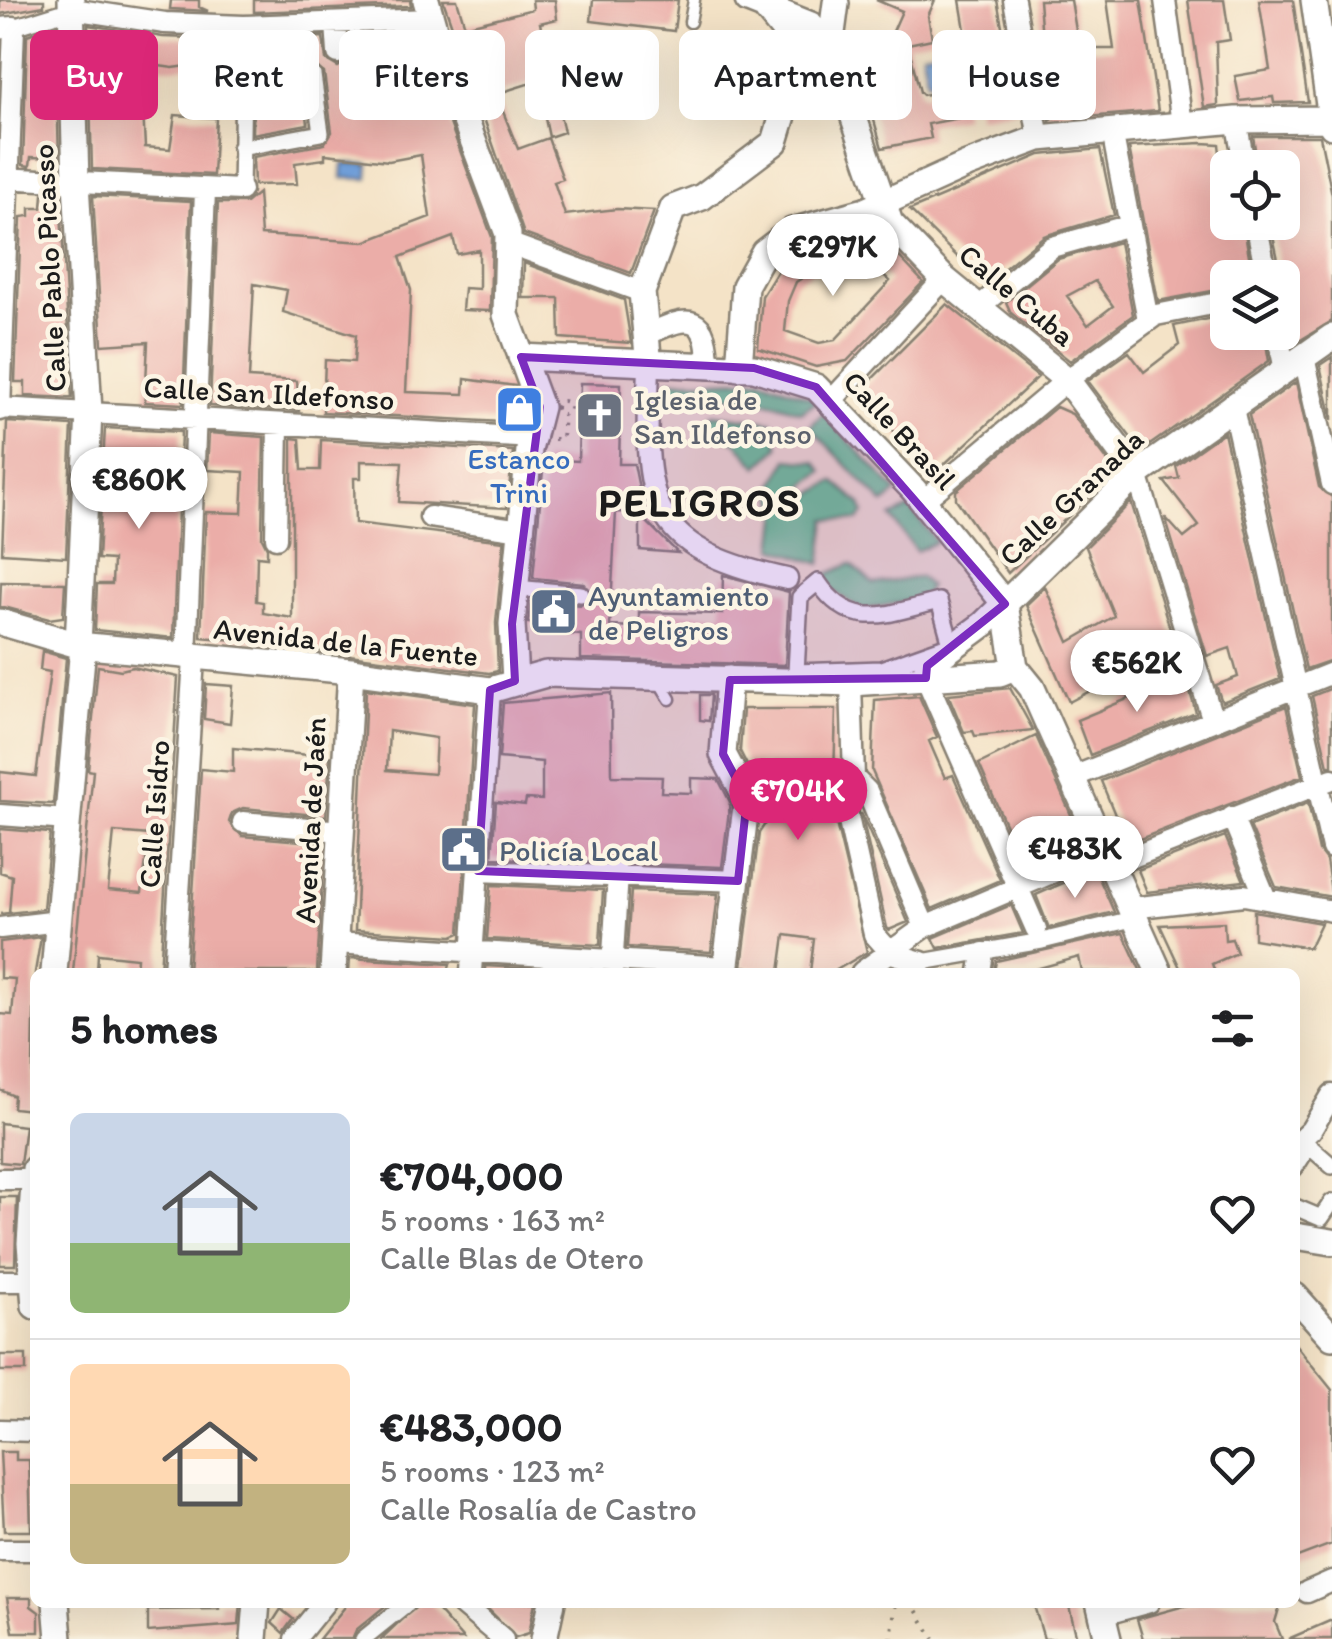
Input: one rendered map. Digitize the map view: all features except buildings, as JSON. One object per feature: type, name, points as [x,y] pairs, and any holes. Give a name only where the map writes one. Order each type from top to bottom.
[{"type":"street","points":[[1014,0],[1039,138]]},
{"type":"street","points":[[1164,0],[1182,124]]},
{"type":"street","points":[[739,368],[745,286],[764,252],[792,230],[881,205],[966,165],[1039,138],[1236,120],[1331,121],[1314,0]]},
{"type":"street","points":[[822,30],[837,2]]},
{"type":"street","points":[[0,408],[7,27],[71,4],[165,23],[244,26],[336,23],[428,10],[494,189],[508,244],[506,315],[540,407],[529,450],[512,624],[515,681]]},
{"type":"street","name":"Calle Pablo Picasso","points":[[54,968],[81,646],[89,412],[71,4]]},
{"type":"street","name":"Calle Cuba","points":[[758,5],[774,22],[790,30]]},
{"type":"street","points":[[336,23],[338,52]]},
{"type":"street","points":[[5,178],[240,190],[244,26]]},
{"type":"street","points":[[240,148],[321,132],[319,116]]},
{"type":"street","points":[[782,120],[775,142],[702,196],[672,208],[642,292],[649,366],[650,476],[671,531],[694,549],[732,568],[787,579],[800,597],[796,677],[881,669],[951,644],[939,601],[880,615],[854,615],[832,604],[818,582],[800,597]]},
{"type":"street","name":"Calle Cuba","points":[[851,120],[890,223],[944,280],[1067,380],[1137,474]]},
{"type":"street","points":[[1236,120],[1242,150]]},
{"type":"street","points":[[1112,131],[1148,320]]},
{"type":"street","name":"Calle Isidro","points":[[174,968],[190,658],[206,191]]},
{"type":"street","points":[[980,306],[1052,248],[1130,225]]},
{"type":"street","points":[[508,244],[642,292]]},
{"type":"street","points":[[832,400],[944,280]]},
{"type":"street","points":[[923,501],[1067,380],[1148,320],[1210,305]]},
{"type":"street","points":[[647,335],[674,321],[691,320],[702,328],[708,341],[708,368]]},
{"type":"street","name":"Calle Granada","points":[[1004,604],[1137,474],[1232,404],[1332,338]]},
{"type":"street","points":[[1288,350],[1332,484]]},
{"type":"street","name":"Calle Brasil","points":[[521,357],[739,368],[797,378],[832,400],[923,501],[1004,604]]},
{"type":"street","points":[[1232,404],[1297,687],[1325,781],[1332,848]]},
{"type":"street","name":"Calle San Ildefonso","points":[[0,408],[534,438]]},
{"type":"street","points":[[276,538],[278,424]]},
{"type":"street","points":[[1137,474],[1213,721]]},
{"type":"street","points":[[430,517],[522,530]]},
{"type":"street","points":[[516,588],[582,594]]},
{"type":"street","points":[[1036,929],[926,678],[927,666],[1004,604],[1015,667],[1032,688],[1158,968]]},
{"type":"street","name":"Avenida de la Fuente","points":[[0,624],[81,646],[351,671],[490,690],[546,674],[663,688],[796,677],[851,683],[1000,673],[1015,667]]},
{"type":"street","name":"Avenida de Jaén","points":[[332,968],[341,832],[339,720],[351,671]]},
{"type":"street","points":[[1073,777],[1332,672]]},
{"type":"street","points":[[726,968],[747,800],[723,754],[730,680]]},
{"type":"street","points":[[851,683],[854,778],[846,795],[851,839],[874,934],[891,953],[922,962],[982,963],[1133,913],[1244,894],[1332,911]]},
{"type":"street","points":[[472,962],[490,690]]},
{"type":"street","points":[[854,778],[867,791],[925,927]]},
{"type":"street","points":[[868,968],[925,927],[1018,888],[1232,817],[1325,781]]},
{"type":"street","points":[[0,815],[68,820]]},
{"type":"street","points":[[1232,817],[1266,899]]},
{"type":"street","points":[[243,822],[341,832]]},
{"type":"street","points":[[478,871],[738,881]]},
{"type":"street","points":[[613,966],[618,874]]},
{"type":"street","points":[[0,928],[59,921]]},
{"type":"street","points":[[335,943],[472,962],[670,968]]},
{"type":"street","points":[[1300,1140],[1311,1130],[1332,1094]]},
{"type":"street","points":[[1300,1160],[1309,1146],[1332,1166]]},
{"type":"street","points":[[0,1179],[30,1179]]},
{"type":"street","points":[[1300,1209],[1322,1218],[1332,1202]]},
{"type":"street","points":[[1300,1237],[1332,1242]]},
{"type":"street","points":[[0,1281],[30,1289]]},
{"type":"street","points":[[1300,1311],[1332,1337]]},
{"type":"street","points":[[0,1430],[30,1430]]},
{"type":"street","points":[[0,1550],[30,1550]]},
{"type":"street","points":[[1308,1592],[1332,1581]]},
{"type":"street","points":[[56,1608],[59,1639]]},
{"type":"street","points":[[254,1639],[257,1608]]},
{"type":"street","points":[[295,1639],[321,1608]]},
{"type":"street","points":[[362,1639],[401,1608]]},
{"type":"street","points":[[466,1608],[503,1639]]},
{"type":"street","points":[[544,1639],[551,1608]]},
{"type":"street","points":[[1103,1619],[1133,1608]]},
{"type":"lane","points":[[690,22],[694,0]]},
{"type":"path","points":[[892,1639],[895,1608]]},
{"type":"path","points":[[914,1608],[934,1639]]},
{"type":"highlighted area","points":[[521,357],[754,368],[816,387],[1005,604],[927,666],[926,678],[730,680],[723,754],[747,799],[738,881],[478,871],[490,690],[515,681],[512,624],[540,407]]},
{"type":"green space","points":[[763,379],[818,400],[801,412],[733,396],[663,398],[667,381]]},
{"type":"green space","points":[[823,413],[897,492],[884,504],[810,427]]},
{"type":"green space","points":[[713,414],[772,422],[779,447],[758,467],[736,442],[705,426]]},
{"type":"green space","points":[[788,459],[816,462],[823,471],[804,486],[811,495],[834,481],[861,504],[864,513],[858,521],[827,519],[821,564],[774,548],[779,511],[772,488]]},
{"type":"green space","points":[[910,508],[937,542],[916,551],[891,517]]},
{"type":"green space","points":[[851,564],[873,584],[920,577],[929,586],[924,598],[862,610],[827,587],[823,576]]},
{"type":"water","points":[[932,51],[932,80],[927,81],[922,52]]},
{"type":"water","points":[[343,163],[369,164],[368,179],[342,178]]},
{"type":"place","name":"Estanco Trini","points":[[519,409]]},
{"type":"place","name":"Iglesia de San Ildefonso","points":[[599,416]]},
{"type":"place","name":"Ayuntamiento de Peligros","points":[[553,612]]},
{"type":"place","name":"Policía Local","points":[[464,850]]},
{"type":"district","name":"PELIGROS","points":[[700,502]]}]
